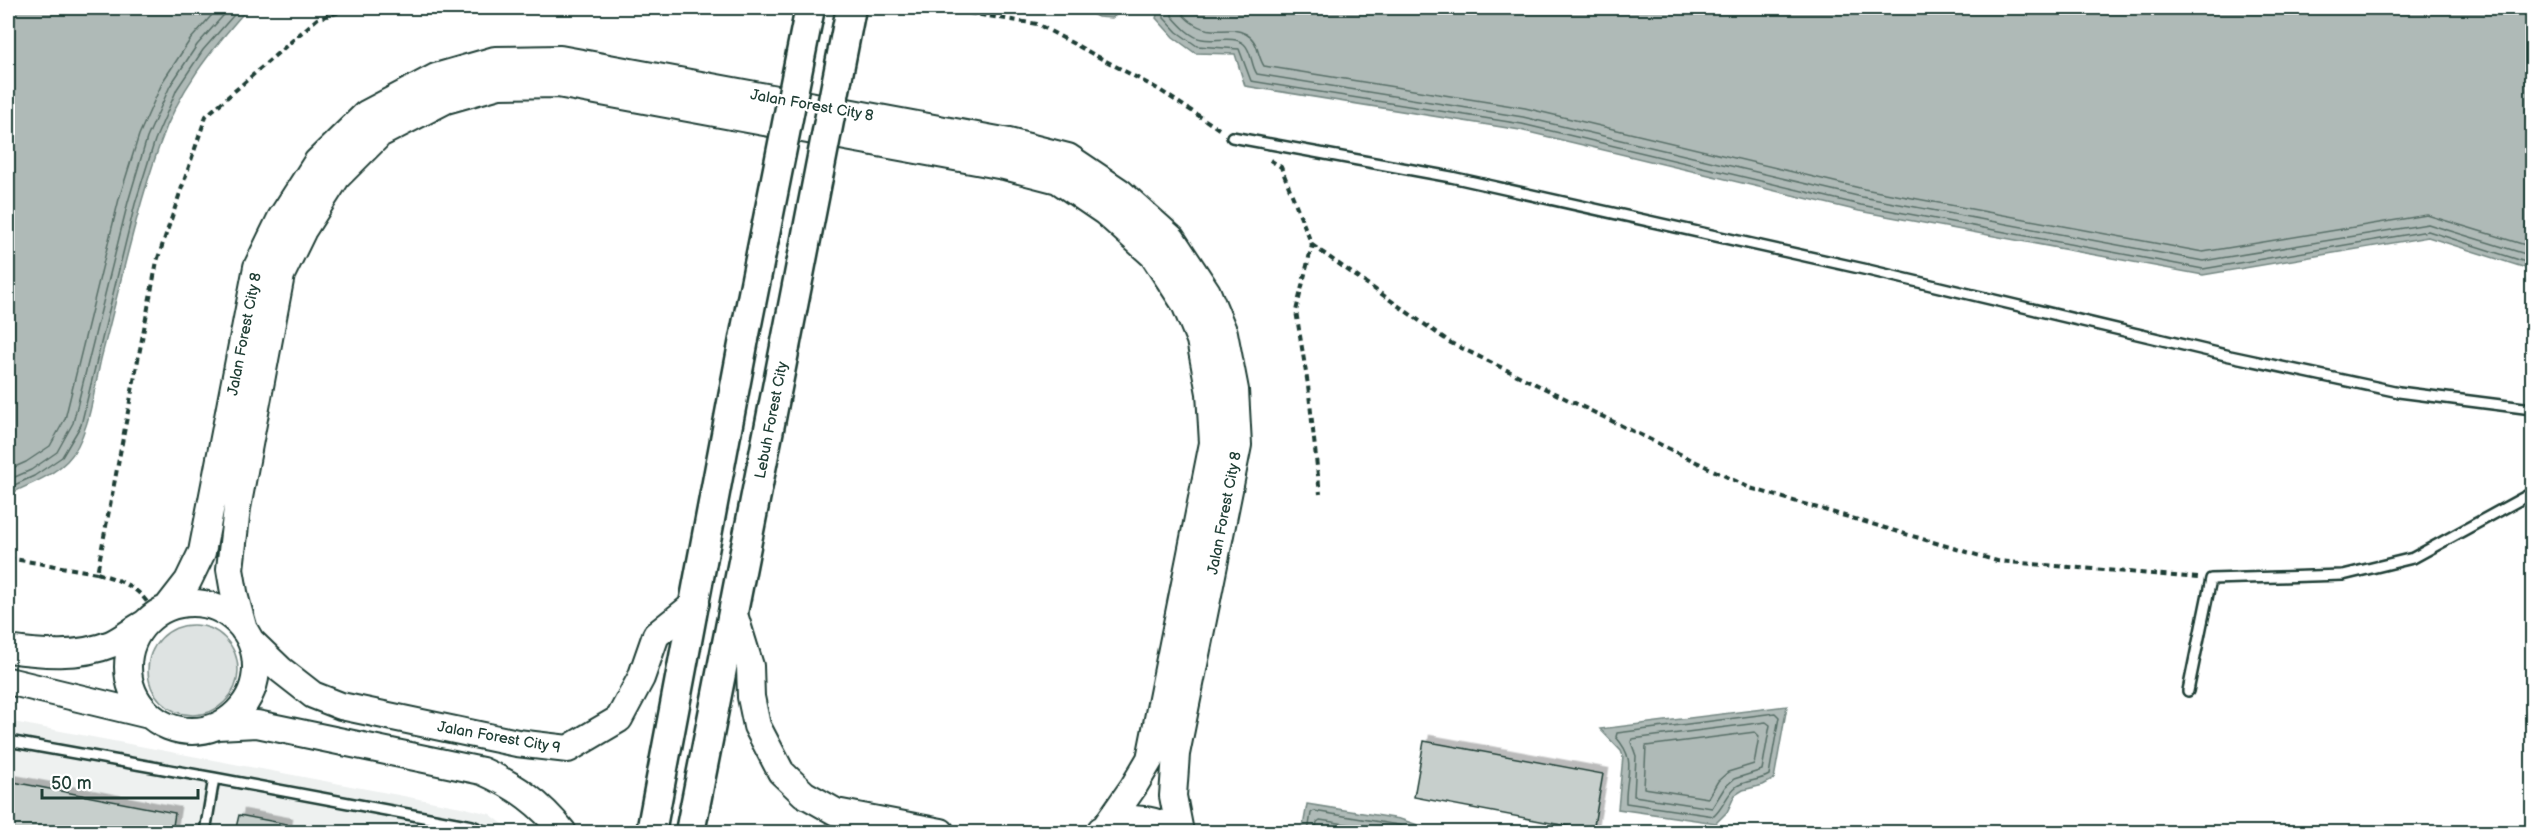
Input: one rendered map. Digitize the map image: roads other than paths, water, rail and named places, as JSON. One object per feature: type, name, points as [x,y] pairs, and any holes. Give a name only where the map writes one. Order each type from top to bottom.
[{"type":"main road","points":[[651,832],[744,339],[810,8]]},
{"type":"main road","name":"Lebuh Forest City","points":[[690,832],[851,8]]},
{"type":"street","name":"Jalan Forest City 8","points":[[155,616],[188,581],[202,552],[257,267],[281,218],[317,162],[366,114],[436,77],[495,60],[560,58],[1009,142],[1068,157],[1120,192],[1172,239],[1207,292],[1224,333],[1235,390],[1238,446],[1176,754],[1173,796],[1180,832]]},
{"type":"street","name":"Jalan Forest City 8","points":[[248,636],[235,598],[230,569],[237,508],[281,274],[303,230],[337,177],[381,134],[446,100],[467,94],[499,85],[558,84],[1004,166],[1058,180],[1105,212],[1153,255],[1185,304],[1200,340],[1210,393],[1213,443],[1150,759],[1134,786],[1101,831]]},
{"type":"street","name":"Jalan Forest City 9","points":[[8,649],[40,654],[80,651],[111,644],[155,616],[195,603],[210,606],[235,620],[281,670],[313,695],[341,706],[518,743],[568,749],[619,719],[641,678],[656,635],[696,603]]},
{"type":"street","points":[[733,611],[750,666],[751,697],[757,726],[781,771],[804,794],[836,812],[940,832]]},
{"type":"street","points":[[155,616],[130,650],[129,678],[140,704],[149,715],[161,723],[189,731],[217,726],[257,724],[482,771],[507,782],[527,795],[563,832]]},
{"type":"street","points":[[217,726],[235,714],[248,698],[256,670],[248,636]]},
{"type":"street","points":[[8,681],[149,715]]},
{"type":"street","points":[[1101,831],[1130,819],[1144,819],[1158,822],[1175,832]]},
{"type":"lane","points":[[1232,136],[1462,180],[1868,270],[2252,361],[2399,392],[2532,408]]},
{"type":"lane","points":[[2188,691],[2211,579],[2343,575],[2413,558],[2532,493]]},
{"type":"lane","points":[[8,741],[472,826],[486,832]]},
{"type":"lane","points":[[205,832],[214,778]]},
{"type":"water","points":[[8,8],[248,8],[197,72],[167,125],[135,224],[101,359],[90,413],[81,440],[61,467],[8,495]]},
{"type":"water","points":[[1087,8],[1125,8],[1112,18],[1098,17],[1086,11]]},
{"type":"water","points":[[1159,8],[2532,8],[2532,270],[2428,237],[2203,275],[1859,211],[1520,130],[1245,86],[1235,54],[1195,53],[1173,37],[1156,18]]},
{"type":"water","points":[[1787,706],[1774,779],[1735,795],[1727,812],[1716,823],[1618,809],[1623,756],[1600,729]]},
{"type":"water","points":[[1307,804],[1400,819],[1438,832],[1302,832]]}]
